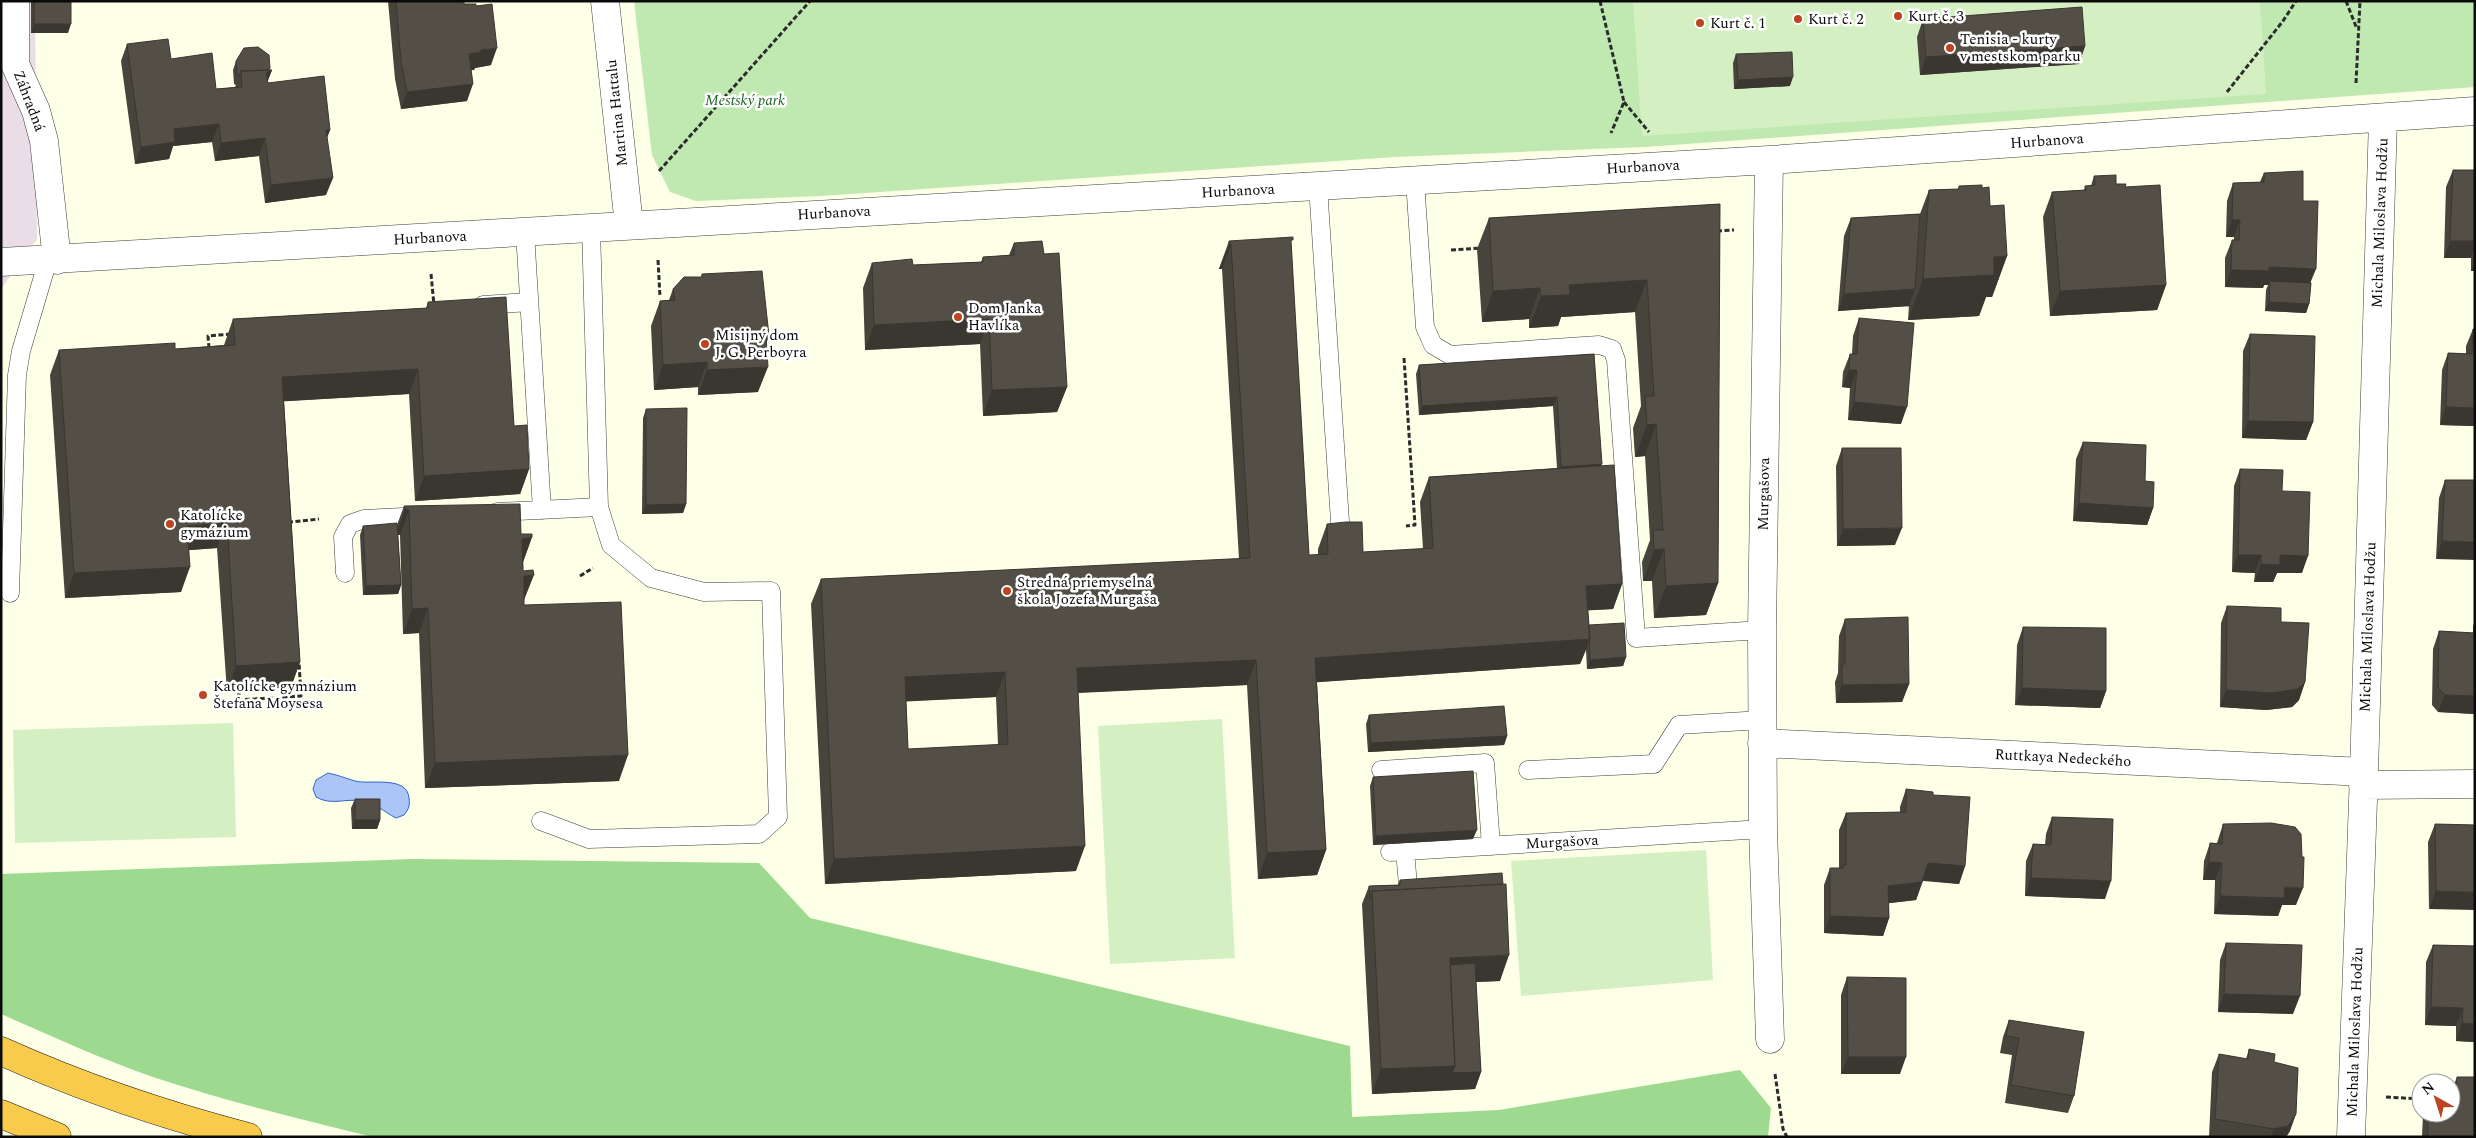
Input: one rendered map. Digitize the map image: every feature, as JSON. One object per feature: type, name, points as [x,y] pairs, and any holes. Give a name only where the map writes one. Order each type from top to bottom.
[{"type":"highway","points":[[1,1051],[113,1096],[200,1124],[248,1137]]},
{"type":"highway","points":[[1,1114],[57,1137]]},
{"type":"street","name":"Záhradná","points":[[15,1],[8,62],[36,111],[44,141],[53,260]]},
{"type":"street","name":"Martina Hattalu","points":[[605,1],[629,225]]},
{"type":"street","name":"Hurbanova","points":[[1,262],[1769,160],[2475,111]]},
{"type":"street","name":"Michala Miloslava Hodžu","points":[[2351,1137],[2364,779],[2383,118]]},
{"type":"street","name":"Murgašova","points":[[1769,160],[1762,731],[1763,829],[1770,1039]]},
{"type":"street","name":"Ruttkaya Nedeckého","points":[[1762,731],[2364,779],[2475,784]]},
{"type":"lane","points":[[1415,181],[1425,326],[1433,345],[1450,355],[1599,345],[1612,349],[1616,360],[1636,638],[1762,630]]},
{"type":"lane","points":[[1318,186],[1341,537]]},
{"type":"lane","points":[[541,821],[589,839],[759,834],[778,817],[771,591],[704,592],[650,578],[611,545],[599,507],[591,228]]},
{"type":"lane","points":[[525,232],[542,510]]},
{"type":"lane","points":[[10,593],[17,375],[22,351],[53,260]]},
{"type":"lane","points":[[478,305],[529,302]]},
{"type":"lane","points":[[481,513],[599,507]]},
{"type":"lane","points":[[345,573],[343,537],[350,524],[364,519],[442,515]]},
{"type":"lane","points":[[1528,770],[1654,764],[1679,725],[1762,731]]},
{"type":"lane","points":[[1381,770],[1485,763],[1491,846]]},
{"type":"lane","name":"Murgašova","points":[[1409,896],[1398,851],[1763,829]]},
{"type":"path","points":[[653,177],[810,1]]},
{"type":"path","points":[[1600,1],[1624,102],[1610,136]]},
{"type":"path","points":[[2212,130],[2228,89],[2284,21],[2296,1]]},
{"type":"path","points":[[2346,1],[2359,32]]},
{"type":"path","points":[[2354,120],[2360,1]]},
{"type":"path","points":[[1710,231],[1768,227]]},
{"type":"path","points":[[1719,231],[1719,240]]},
{"type":"path","points":[[1445,250],[1484,248]]},
{"type":"path","points":[[658,257],[660,297]]},
{"type":"path","points":[[431,268],[434,308]]},
{"type":"path","points":[[209,355],[208,336],[238,333]]},
{"type":"path","points":[[1404,356],[1415,525],[1406,526]]},
{"type":"path","points":[[290,532],[290,522],[316,519]]},
{"type":"path","points":[[239,691],[239,700],[301,696],[298,657]]},
{"type":"path","points":[[1770,1039],[1783,1129],[1787,1137]]},
{"type":"path","points":[[2386,1097],[2411,1098]]},
{"type":"shaded area","points":[[1,1],[35,1],[37,239],[1,289]]},
{"type":"green space","name":"Mestský park","points":[[634,1],[2475,1],[2475,87],[1645,147],[1395,157],[821,196],[696,201],[670,192],[652,155]]},
{"type":"green space","name":"Tenisia - kurty v mestskom parku","points":[[1633,1],[2260,1],[2266,94],[1642,136]]},
{"type":"green space","points":[[1222,719],[1235,958],[1110,964],[1098,726]]},
{"type":"green space","points":[[233,723],[236,837],[15,843],[13,730]]},
{"type":"green space","points":[[1706,850],[1713,980],[1521,996],[1511,861]]},
{"type":"green space","points":[[413,859],[759,863],[810,918],[1350,1046],[1352,1117],[1499,1110],[1740,1070],[1771,1108],[1768,1137],[373,1137],[180,1086],[95,1055],[1,1014],[1,874]]},
{"type":"water","points":[[328,773],[355,781],[387,782],[402,786],[407,791],[409,798],[408,809],[404,815],[396,818],[366,802],[322,800],[316,797],[313,789],[316,780]]},
{"type":"building","points":[[34,1],[71,1],[71,24],[34,24]]},
{"type":"building","points":[[396,1],[464,1],[464,4],[476,4],[476,6],[492,4],[497,48],[469,54],[473,84],[407,92],[401,61]]},
{"type":"building","points":[[2082,7],[2085,46],[1926,57],[1923,19]]},
{"type":"building","points":[[168,39],[171,59],[212,53],[216,89],[242,87],[241,71],[272,70],[266,73],[268,83],[324,76],[330,130],[326,130],[333,178],[271,185],[265,138],[221,143],[219,124],[174,129],[175,142],[141,147],[127,44]]},
{"type":"building","points":[[258,47],[269,55],[269,70],[241,71],[239,76],[237,74],[236,61],[244,48]]},
{"type":"building","points":[[1792,52],[1793,77],[1738,80],[1736,54]]},
{"type":"building","points":[[2453,170],[2475,170],[2475,241],[2450,241]]},
{"type":"building","points":[[2303,171],[2303,201],[2318,201],[2316,269],[2269,267],[2269,271],[2231,270],[2232,240],[2239,240],[2240,220],[2232,220],[2233,183],[2264,182],[2264,173]]},
{"type":"building","points":[[2116,175],[2116,184],[2126,184],[2125,187],[2160,185],[2166,285],[2060,291],[2052,192],[2086,190],[2085,186],[2095,185],[2094,176]]},
{"type":"building","points":[[1982,185],[1982,188],[1989,187],[1990,206],[2004,205],[2007,256],[1994,257],[1994,275],[1923,279],[1929,190],[1959,189],[1959,186]]},
{"type":"building","points":[[1720,204],[1718,583],[1666,586],[1664,549],[1654,550],[1653,530],[1663,530],[1656,424],[1647,425],[1645,396],[1654,396],[1647,280],[1569,285],[1570,295],[1541,296],[1540,288],[1493,291],[1489,218]]},
{"type":"building","points":[[1920,214],[1915,289],[1844,294],[1851,218]]},
{"type":"building","name":"Stredná priemyselná škola Jozefa Murgaša","points":[[1293,237],[1293,240],[1291,240],[1309,555],[1328,554],[1327,524],[1346,522],[1362,522],[1363,552],[1433,548],[1429,477],[1614,465],[1622,584],[1586,586],[1590,639],[1315,658],[1326,850],[1267,853],[1256,660],[1077,668],[1085,846],[834,859],[821,579],[1250,558],[1231,244],[1229,244],[1229,241]],"holes":[[[1005,672],[1008,744],[908,749],[905,677]]]},
{"type":"building","name":"Dom Janka Havlíka","points":[[1042,241],[1044,254],[1059,253],[1067,387],[992,390],[989,319],[874,325],[872,263],[912,259],[913,265],[983,262],[983,257],[1014,255],[1014,243]]},
{"type":"building","name":"Misijný dom J. G. Perboyra","points":[[762,271],[769,336],[766,336],[768,367],[707,370],[707,362],[663,365],[660,301],[675,300],[673,289],[684,277],[702,277],[702,274]]},
{"type":"building","points":[[2270,281],[2311,283],[2309,304],[2269,302]]},
{"type":"building","name":"Katolícke gymázium","points":[[506,297],[514,426],[527,425],[529,469],[424,476],[418,369],[282,377],[300,662],[236,666],[227,523],[187,526],[190,567],[74,573],[59,350],[175,343],[175,349],[235,345],[233,319],[428,308],[428,302]]},
{"type":"building","points":[[1859,318],[1914,323],[1907,407],[1854,402],[1857,370],[1849,370],[1850,354],[1857,354]]},
{"type":"building","points":[[2473,329],[2475,329],[2475,408],[2446,407],[2448,353],[2472,354]]},
{"type":"building","points":[[2250,334],[2315,336],[2313,422],[2248,421]]},
{"type":"building","points":[[1594,354],[1602,464],[1561,467],[1557,397],[1422,406],[1419,365]]},
{"type":"building","points":[[687,408],[686,504],[646,505],[646,409]]},
{"type":"building","points":[[2083,442],[2146,445],[2145,481],[2154,482],[2153,508],[2079,503]]},
{"type":"building","points":[[1842,448],[1901,448],[1902,528],[1843,529]]},
{"type":"building","points":[[2240,469],[2283,470],[2282,491],[2310,492],[2308,556],[2280,555],[2280,565],[2261,564],[2261,555],[2238,555]]},
{"type":"building","points":[[2445,480],[2475,480],[2475,542],[2442,541]]},
{"type":"building","points":[[520,504],[521,534],[532,534],[532,537],[522,539],[523,571],[533,570],[534,575],[524,576],[524,605],[621,602],[628,755],[435,763],[428,608],[412,609],[409,510],[405,509],[404,506]]},
{"type":"building","points":[[397,523],[401,585],[366,586],[363,526]]},
{"type":"building","points":[[2227,606],[2281,608],[2281,622],[2309,623],[2305,682],[2298,689],[2272,693],[2226,690]]},
{"type":"building","points":[[1908,617],[1909,684],[1842,685],[1842,664],[1845,664],[1845,619]]},
{"type":"building","points":[[1624,623],[1626,657],[1590,660],[1589,625]]},
{"type":"building","points":[[2023,627],[2106,628],[2106,691],[2022,688]]},
{"type":"building","points":[[2439,631],[2475,633],[2475,696],[2445,695],[2438,688]]},
{"type":"building","points":[[1504,706],[1507,736],[1371,743],[1369,715]]},
{"type":"building","points":[[1473,771],[1477,830],[1376,836],[1373,777]]},
{"type":"building","points":[[1906,789],[1933,792],[1933,795],[1970,797],[1965,866],[1928,863],[1922,882],[1888,886],[1889,918],[1830,916],[1830,868],[1843,868],[1843,865],[1846,865],[1846,813],[1906,812]]},
{"type":"building","points":[[355,799],[380,799],[380,820],[355,820]]},
{"type":"building","points":[[2052,817],[2113,819],[2111,881],[2031,878],[2033,844],[2051,845]]},
{"type":"building","points":[[2271,823],[2295,827],[2301,834],[2302,857],[2304,857],[2303,888],[2285,887],[2284,898],[2220,896],[2222,863],[2209,862],[2210,843],[2222,844],[2223,824]]},
{"type":"building","points":[[2435,824],[2475,825],[2475,892],[2436,891]]},
{"type":"building","points":[[1502,873],[1503,884],[1372,891],[1370,898],[1369,886],[1400,885],[1400,880]]},
{"type":"building","points":[[1506,884],[1509,955],[1450,958],[1455,1066],[1381,1069],[1372,891]]},
{"type":"building","points":[[2226,943],[2302,945],[2300,996],[2224,994]]},
{"type":"building","points":[[2433,945],[2475,946],[2475,1024],[2462,1023],[2463,1008],[2431,1007]]},
{"type":"building","points":[[1475,963],[1481,1072],[1452,1073],[1455,1066],[1450,965]]},
{"type":"building","points":[[1847,977],[1906,978],[1906,1057],[1848,1057]]},
{"type":"building","points":[[2009,1020],[2084,1032],[2074,1096],[2011,1085],[2019,1038],[2006,1036]]},
{"type":"building","points":[[2249,1049],[2275,1054],[2274,1062],[2298,1068],[2296,1114],[2288,1126],[2274,1129],[2215,1119],[2219,1054],[2248,1059]]},
{"type":"building","points":[[2461,1077],[2475,1077],[2475,1137],[2428,1137],[2428,1123],[2461,1123]]},
{"type":"place","name":"Kurt č. 3","points":[[1898,16]]},
{"type":"place","name":"Kurt č. 2","points":[[1798,19]]},
{"type":"place","name":"Kurt č. 1","points":[[1700,23]]},
{"type":"place","name":"Tenisia - kurty v mestskom parku","points":[[1950,48]]},
{"type":"place","name":"Dom Janka Havlíka","points":[[958,317]]},
{"type":"place","name":"Misijný dom J. G. Perboyra","points":[[705,344]]},
{"type":"place","name":"Katolícke gymázium","points":[[170,524]]},
{"type":"place","name":"Stredná priemyselná škola Jozefa Murgaša","points":[[1007,591]]},
{"type":"place","name":"Katolícke gymnázium Štefana Moysesa","points":[[203,695]]}]
